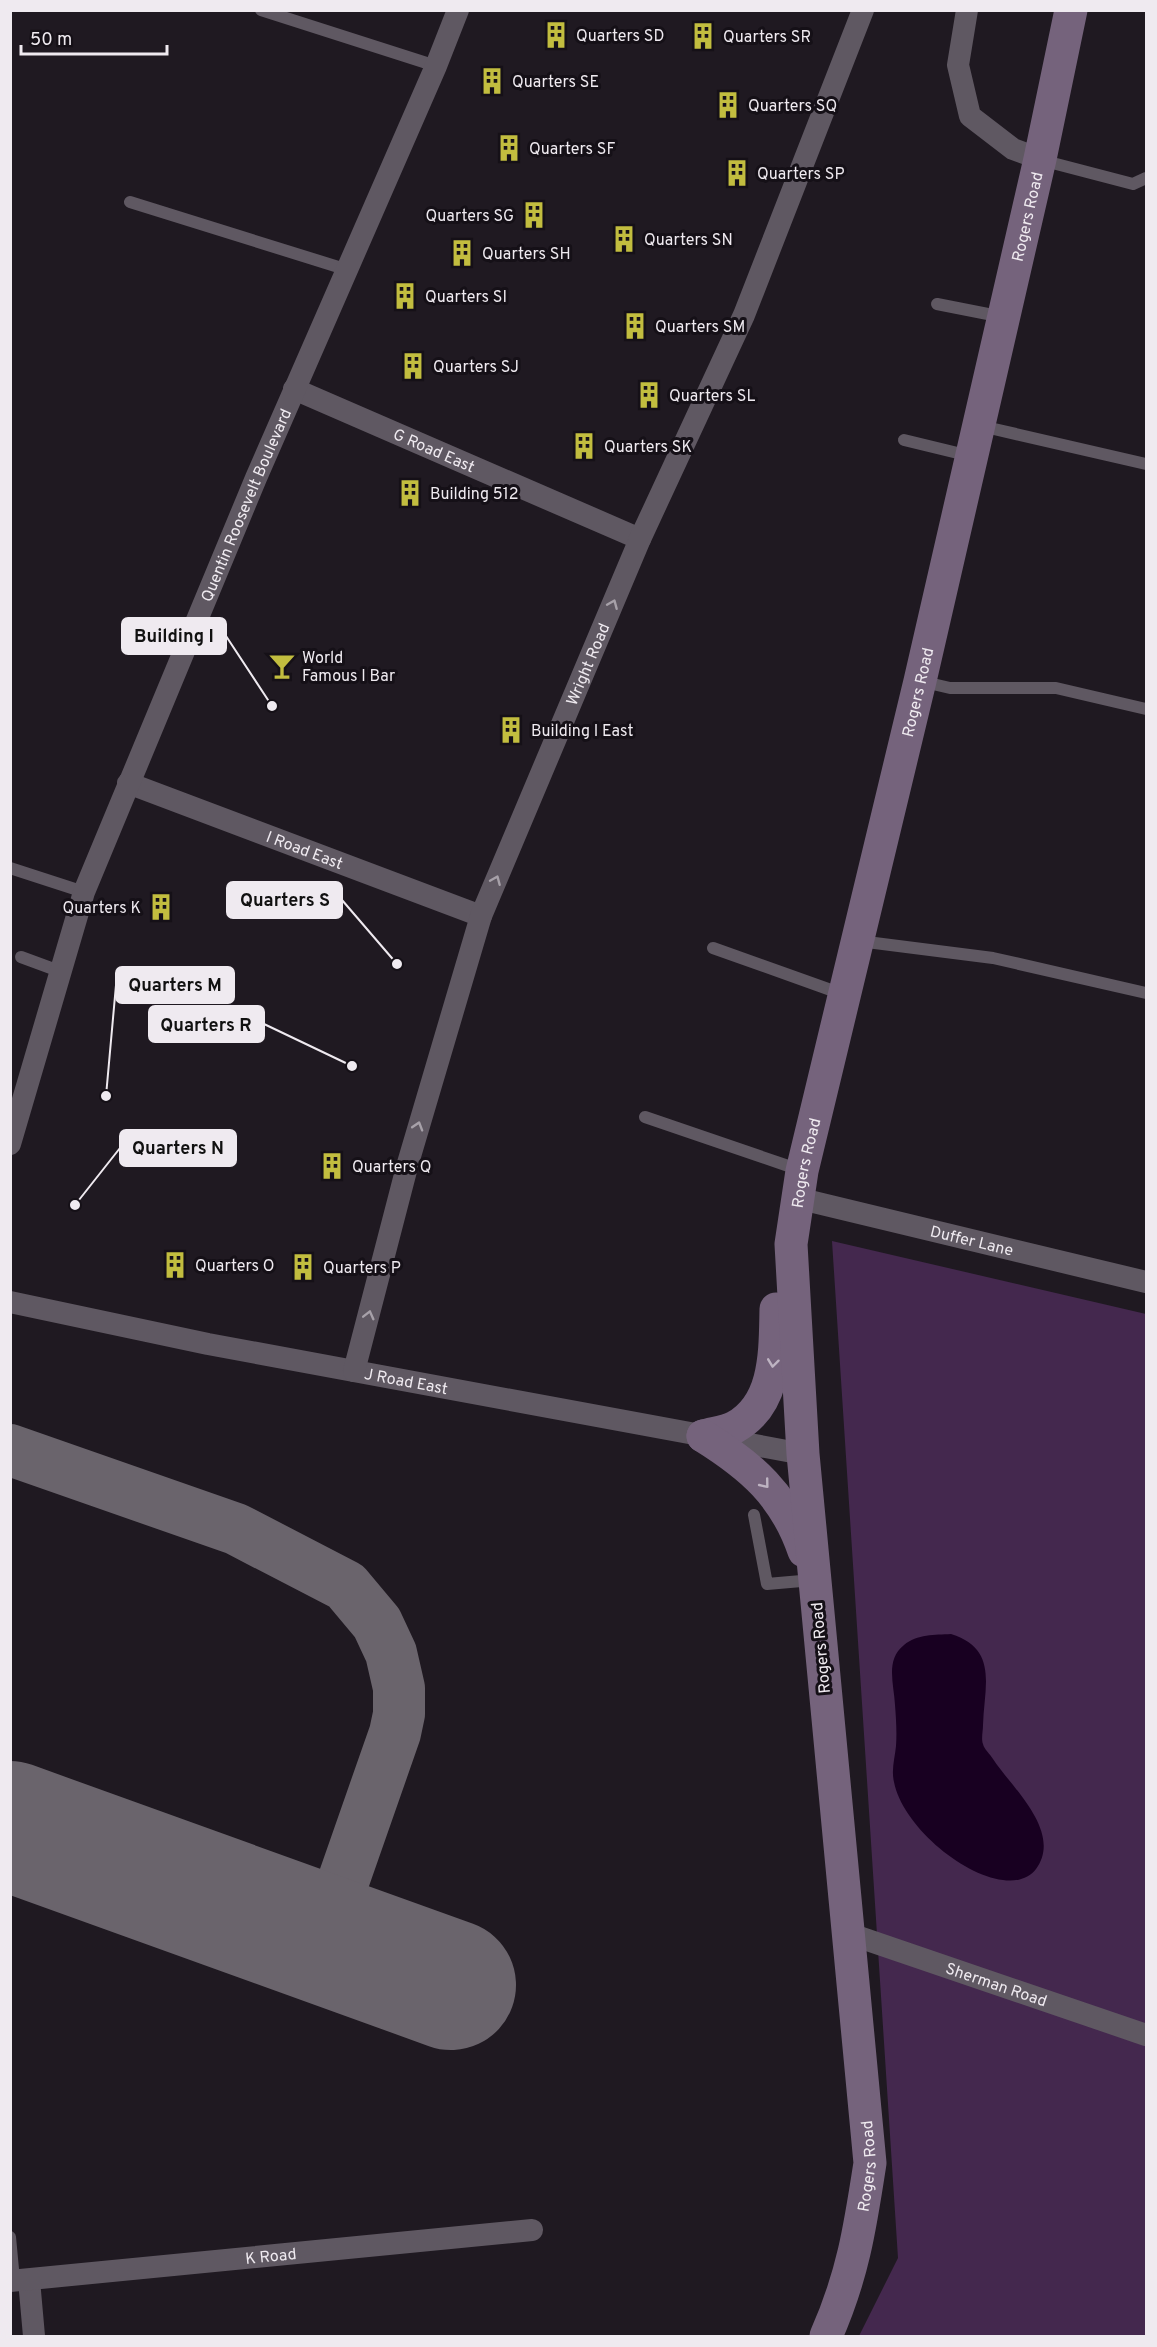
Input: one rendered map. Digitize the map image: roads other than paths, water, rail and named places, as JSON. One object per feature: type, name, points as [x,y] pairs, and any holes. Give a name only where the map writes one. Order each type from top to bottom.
[{"type":"street","name":"Quentin Roosevelt Boulevard","points":[[10,1144],[16,1108],[84,892],[294,389],[348,270],[458,10]]},
{"type":"street","name":"Wright Road","points":[[354,1371],[408,1163],[481,916],[640,539],[744,315],[863,10]]},
{"type":"street","points":[[967,10],[958,65],[970,116],[1013,149],[1040,159]]},
{"type":"street","name":"Rogers Road","points":[[826,2337],[841,2303],[856,2255],[870,2163],[803,1454],[791,1244],[799,1184],[855,940],[920,681],[1040,159],[1071,10]]},
{"type":"street","name":"G Road East","points":[[294,389],[640,539]]},
{"type":"street","name":"I Road East","points":[[128,783],[481,916]]},
{"type":"street","name":"Duffer Lane","points":[[799,1184],[1146,1282]]},
{"type":"street","points":[[703,1436],[733,1428],[747,1419],[765,1397],[773,1368],[776,1292],[791,1244]]},
{"type":"street","name":"J Road East","points":[[10,1302],[208,1344],[803,1454]]},
{"type":"street","points":[[703,1436],[742,1460],[758,1476],[791,1518],[814,1580]]},
{"type":"street","name":"Sherman Road","points":[[847,1933],[1146,2035]]},
{"type":"street","name":"K Road","points":[[18,2280],[532,2230]]},
{"type":"street","points":[[18,2280],[34,2337]]},
{"type":"lane","points":[[261,10],[436,66]]},
{"type":"lane","points":[[1040,159],[1133,184],[1146,178]]},
{"type":"lane","points":[[130,202],[348,270]]},
{"type":"lane","points":[[937,304],[1003,317]]},
{"type":"lane","points":[[979,425],[1146,464]]},
{"type":"lane","points":[[904,440],[972,456]]},
{"type":"lane","points":[[920,681],[950,688],[1056,688],[1146,710]]},
{"type":"lane","points":[[10,868],[84,892]]},
{"type":"lane","points":[[855,940],[993,958],[1146,993]]},
{"type":"lane","points":[[713,948],[843,994]]},
{"type":"lane","points":[[21,957],[59,971]]},
{"type":"lane","points":[[645,1117],[799,1184]]},
{"type":"lane","points":[[754,1515],[767,1584],[814,1580]]},
{"type":"lane","points":[[10,2237],[18,2280]]},
{"type":"place","name":"Quarters SD","points":[[556,35]]},
{"type":"place","name":"Quarters SR","points":[[703,36]]},
{"type":"place","name":"Quarters SE","points":[[492,81]]},
{"type":"place","name":"Quarters SQ","points":[[728,105]]},
{"type":"place","name":"Quarters SF","points":[[509,148]]},
{"type":"place","name":"Quarters SP","points":[[737,173]]},
{"type":"place","name":"Quarters SG","points":[[534,215]]},
{"type":"place","name":"Quarters SN","points":[[624,239]]},
{"type":"place","name":"Quarters SH","points":[[462,253]]},
{"type":"place","name":"Quarters SI","points":[[405,296]]},
{"type":"place","name":"Quarters SM","points":[[635,326]]},
{"type":"place","name":"Quarters SJ","points":[[413,366]]},
{"type":"place","name":"Quarters SL","points":[[649,395]]},
{"type":"place","name":"Quarters SK","points":[[584,446]]},
{"type":"place","name":"Building 512","points":[[410,493]]},
{"type":"place","name":"World Famous I Bar","points":[[282,666]]},
{"type":"place","name":"Building I","points":[[272,706]]},
{"type":"place","name":"Building I East","points":[[511,730]]},
{"type":"place","name":"Quarters K","points":[[161,907]]},
{"type":"place","name":"Quarters S","points":[[397,964]]},
{"type":"place","name":"Quarters R","points":[[352,1066]]},
{"type":"place","name":"Quarters M","points":[[106,1096]]},
{"type":"place","name":"Quarters Q","points":[[332,1166]]},
{"type":"place","name":"Quarters N","points":[[75,1205]]},
{"type":"place","name":"Quarters O","points":[[175,1265]]},
{"type":"place","name":"Quarters P","points":[[303,1267]]}]
